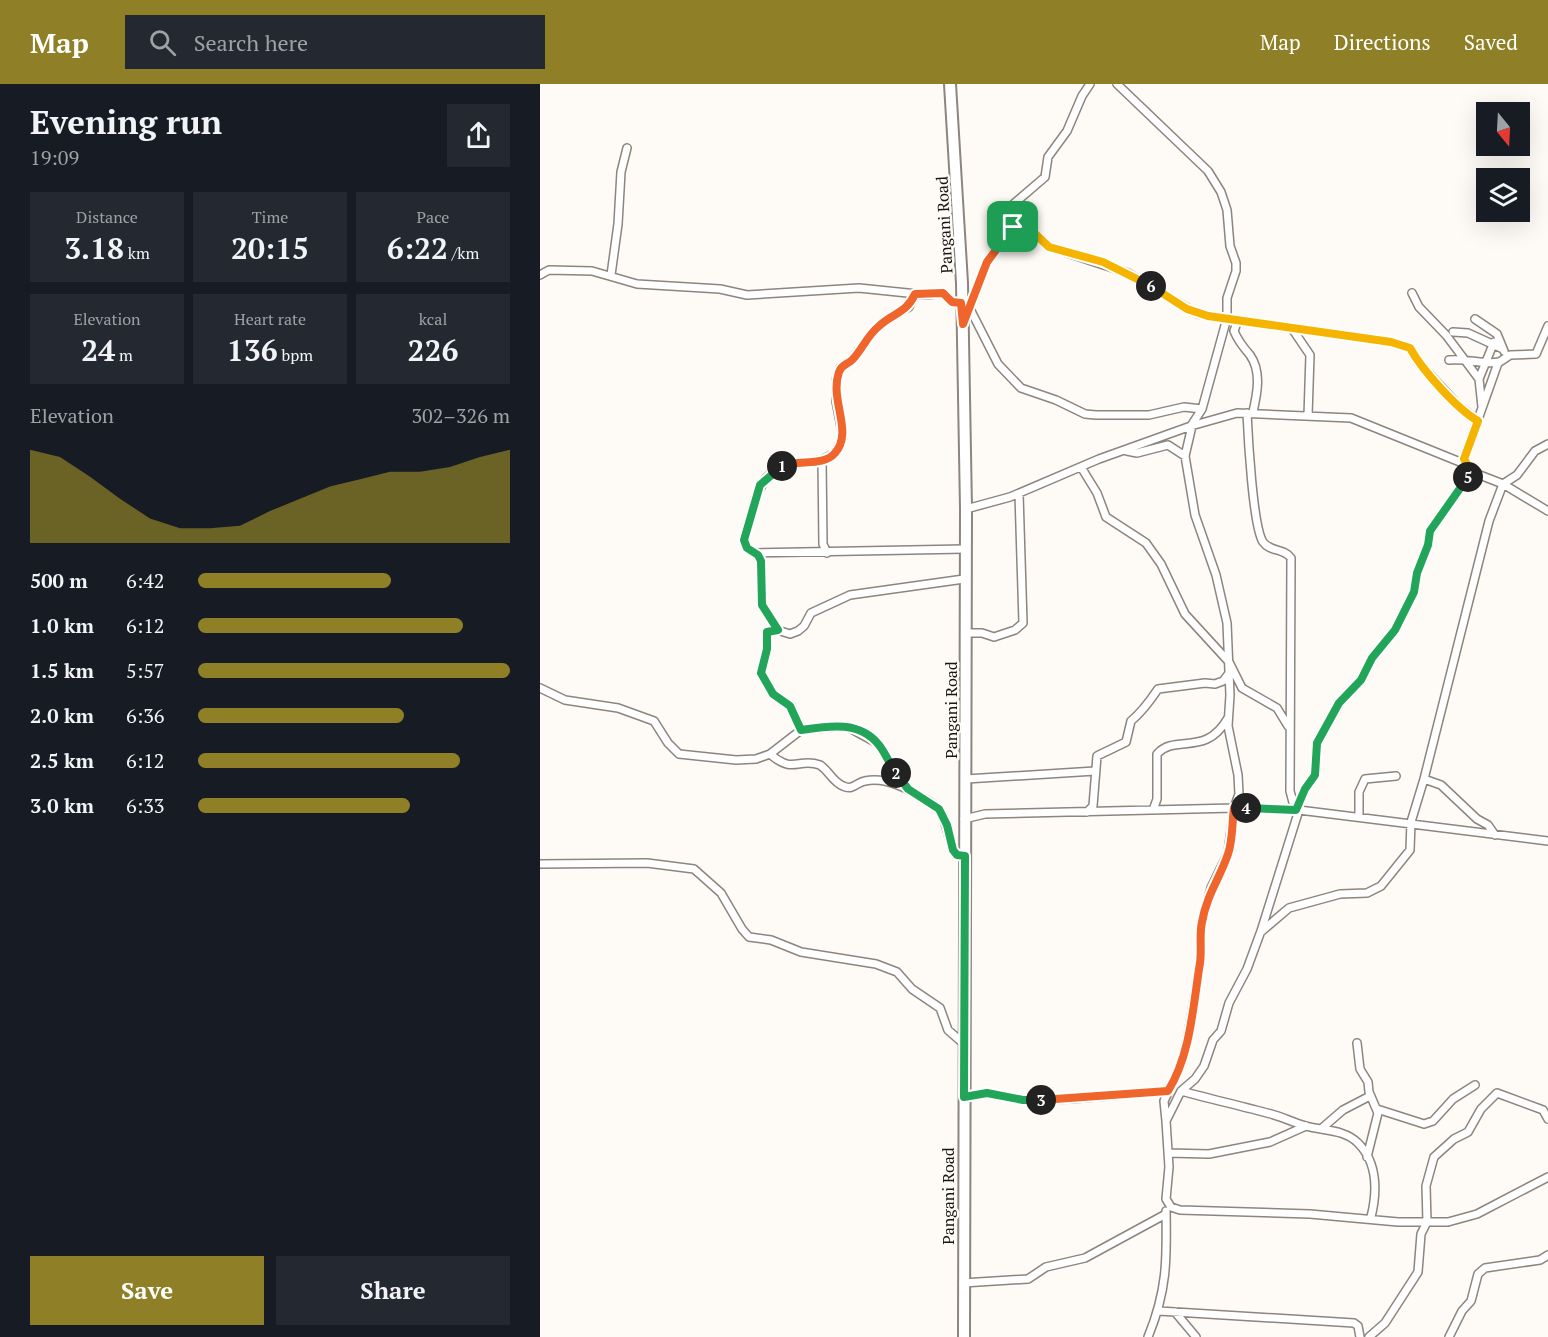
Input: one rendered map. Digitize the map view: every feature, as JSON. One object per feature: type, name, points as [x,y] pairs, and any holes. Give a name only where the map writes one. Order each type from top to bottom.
[{"type":"main road","name":"Pangani Road","points":[[950,84],[965,304],[963,324],[966,509],[964,579],[966,633],[964,1337]]},
{"type":"street","points":[[998,243],[1007,212],[1022,196],[1042,181],[1048,158],[1067,131],[1082,96],[1090,84]]},
{"type":"street","points":[[1117,84],[1208,171],[1224,199],[1230,246],[1236,263],[1227,298],[1227,318],[1202,409],[1191,426],[1185,456],[1195,515],[1211,558],[1225,615],[1230,672],[1228,718],[1239,784],[1228,853],[1211,888],[1201,924],[1200,963],[1188,1036],[1163,1111],[1168,1153],[1167,1272],[1159,1311],[1148,1337]]},
{"type":"street","points":[[611,274],[618,224],[621,172],[627,148]]},
{"type":"street","points":[[965,304],[998,243],[1013,227],[1029,228],[1049,247],[1103,262],[1128,273],[1198,314],[1391,342],[1410,348],[1418,362],[1459,406],[1478,421]]},
{"type":"street","points":[[540,275],[549,270],[592,271],[611,274],[637,284],[720,289],[747,295],[859,288],[915,294],[943,293],[952,302],[965,304]]},
{"type":"street","points":[[1412,293],[1419,307],[1479,379]]},
{"type":"street","points":[[915,294],[909,307],[879,325],[851,360],[840,368],[836,380],[836,401],[843,437],[835,453],[822,460],[781,466],[760,485],[744,540],[747,548],[759,556],[763,571],[763,608],[778,630],[787,634],[798,631],[804,626],[810,613],[850,596],[964,579]]},
{"type":"street","points":[[965,304],[998,364],[1021,388],[1056,400],[1085,414],[1149,415],[1184,407],[1202,409]]},
{"type":"street","points":[[1475,319],[1497,334],[1505,353]]},
{"type":"street","points":[[1238,320],[1234,331],[1241,346],[1251,358],[1258,379],[1250,412],[1255,501],[1262,539],[1267,547],[1284,551],[1291,558],[1290,791],[1296,810]]},
{"type":"street","points":[[1453,332],[1468,333],[1505,353],[1536,354],[1548,326]]},
{"type":"street","points":[[1291,327],[1310,355],[1308,416]]},
{"type":"street","points":[[1482,410],[1479,379],[1497,334]]},
{"type":"street","points":[[1465,464],[1465,456],[1499,362],[1505,353]]},
{"type":"street","points":[[1449,360],[1463,358],[1484,364],[1499,362]]},
{"type":"street","points":[[966,509],[1019,494],[1081,467],[1191,426],[1229,414],[1250,412],[1351,418],[1465,464],[1472,472],[1503,484],[1548,511]]},
{"type":"street","points":[[1261,931],[1289,908],[1340,894],[1367,893],[1381,886],[1410,849],[1411,822],[1490,521],[1503,484],[1517,475],[1535,451],[1548,444]]},
{"type":"street","points":[[1125,450],[1137,453],[1168,445],[1175,447],[1185,456]]},
{"type":"street","points":[[822,460],[823,544],[827,553]]},
{"type":"street","points":[[1081,467],[1098,493],[1106,517],[1146,543],[1161,564],[1185,614],[1229,662],[1245,691],[1277,708],[1289,729]]},
{"type":"street","points":[[1166,1121],[1181,1092],[1195,1079],[1204,1066],[1213,1040],[1221,1031],[1229,1003],[1247,969],[1261,931],[1296,810],[1305,789],[1315,775],[1317,743],[1339,703],[1361,680],[1372,658],[1395,630],[1414,592],[1417,573],[1428,545],[1430,531],[1472,472]]},
{"type":"street","points":[[966,633],[982,633],[994,637],[1015,630],[1023,623],[1019,494]]},
{"type":"street","points":[[755,553],[965,549]]},
{"type":"street","points":[[778,630],[767,632],[767,649],[761,673],[773,694],[790,706],[801,730]]},
{"type":"street","points":[[1087,812],[1093,807],[1095,761],[1099,754],[1126,742],[1131,721],[1142,714],[1147,701],[1158,689],[1198,683],[1215,684],[1223,681],[1230,672]]},
{"type":"street","points":[[540,688],[565,700],[618,708],[654,721],[668,743],[679,754],[746,761],[770,754],[801,730],[846,726],[877,743],[908,789]]},
{"type":"street","points":[[1154,810],[1157,799],[1157,754],[1167,747],[1206,741],[1221,730],[1228,718]]},
{"type":"street","points":[[770,754],[780,763],[788,765],[820,765],[843,786],[854,787],[867,781],[908,789],[939,809],[947,825],[953,850],[957,855],[965,856]]},
{"type":"street","points":[[966,778],[1095,771]]},
{"type":"street","points":[[1359,816],[1359,792],[1365,779],[1396,776]]},
{"type":"street","points":[[1424,779],[1441,785],[1476,819],[1488,825],[1495,835]]},
{"type":"street","points":[[964,819],[985,814],[1234,808],[1296,810],[1411,822],[1548,841]]},
{"type":"street","points":[[540,864],[647,863],[694,869],[720,892],[749,938],[771,940],[801,952],[876,964],[897,972],[912,989],[940,1008],[948,1030],[964,1044]]},
{"type":"street","points":[[1356,1043],[1360,1069],[1368,1082],[1370,1096],[1377,1108],[1378,1118],[1367,1157]]},
{"type":"street","points":[[1377,1108],[1424,1124],[1433,1121],[1453,1099],[1475,1085]]},
{"type":"street","points":[[964,1097],[987,1093],[1023,1100],[1070,1099],[1168,1091]]},
{"type":"street","points":[[1181,1092],[1274,1115],[1352,1138],[1367,1157],[1375,1178],[1376,1197],[1371,1217]]},
{"type":"street","points":[[1369,1337],[1385,1323],[1418,1272],[1421,1234],[1427,1222],[1426,1186],[1434,1156],[1454,1139],[1468,1132],[1492,1095],[1504,1094],[1543,1110],[1548,1119]]},
{"type":"street","points":[[1321,1129],[1343,1110],[1370,1096]]},
{"type":"street","points":[[1168,1153],[1209,1154],[1270,1142],[1306,1126]]},
{"type":"street","points":[[1166,1199],[1171,1207],[1180,1210],[1371,1217],[1427,1222],[1458,1221],[1477,1215],[1548,1177]]},
{"type":"street","points":[[963,1283],[1028,1279],[1046,1267],[1085,1258],[1166,1214]]},
{"type":"street","points":[[1449,1337],[1462,1311],[1471,1301],[1478,1274],[1485,1268],[1540,1260],[1548,1254]]},
{"type":"street","points":[[1159,1311],[1354,1323],[1358,1326],[1360,1337]]},
{"type":"street","points":[[1174,1312],[1196,1337]]},
{"type":"route","points":[[1013,227],[1029,228],[1039,235],[1049,247],[1103,262],[1139,278],[1198,314],[1391,342],[1410,348],[1418,362],[1444,391],[1478,421],[1464,459],[1472,472],[1443,509],[1430,531],[1428,545],[1417,573],[1414,592],[1395,630],[1372,658],[1365,675],[1339,703],[1334,717],[1317,743],[1315,775],[1305,789],[1296,810],[1234,808],[1228,853],[1211,888],[1201,924],[1200,963],[1188,1036],[1180,1065],[1168,1091],[1070,1099],[1023,1100],[1003,1097],[995,1093],[964,1097],[965,856],[957,855],[953,850],[949,829],[939,809],[908,789],[872,738],[846,726],[801,730],[790,706],[773,694],[760,670],[767,649],[767,632],[771,629],[778,630],[762,605],[761,561],[758,555],[747,548],[744,540],[760,485],[781,466],[794,462],[827,459],[835,453],[843,437],[836,401],[836,380],[840,368],[851,360],[879,325],[909,307],[915,294],[927,296],[943,293],[952,302],[961,303],[963,324],[968,305],[992,252],[1013,227]]}]
